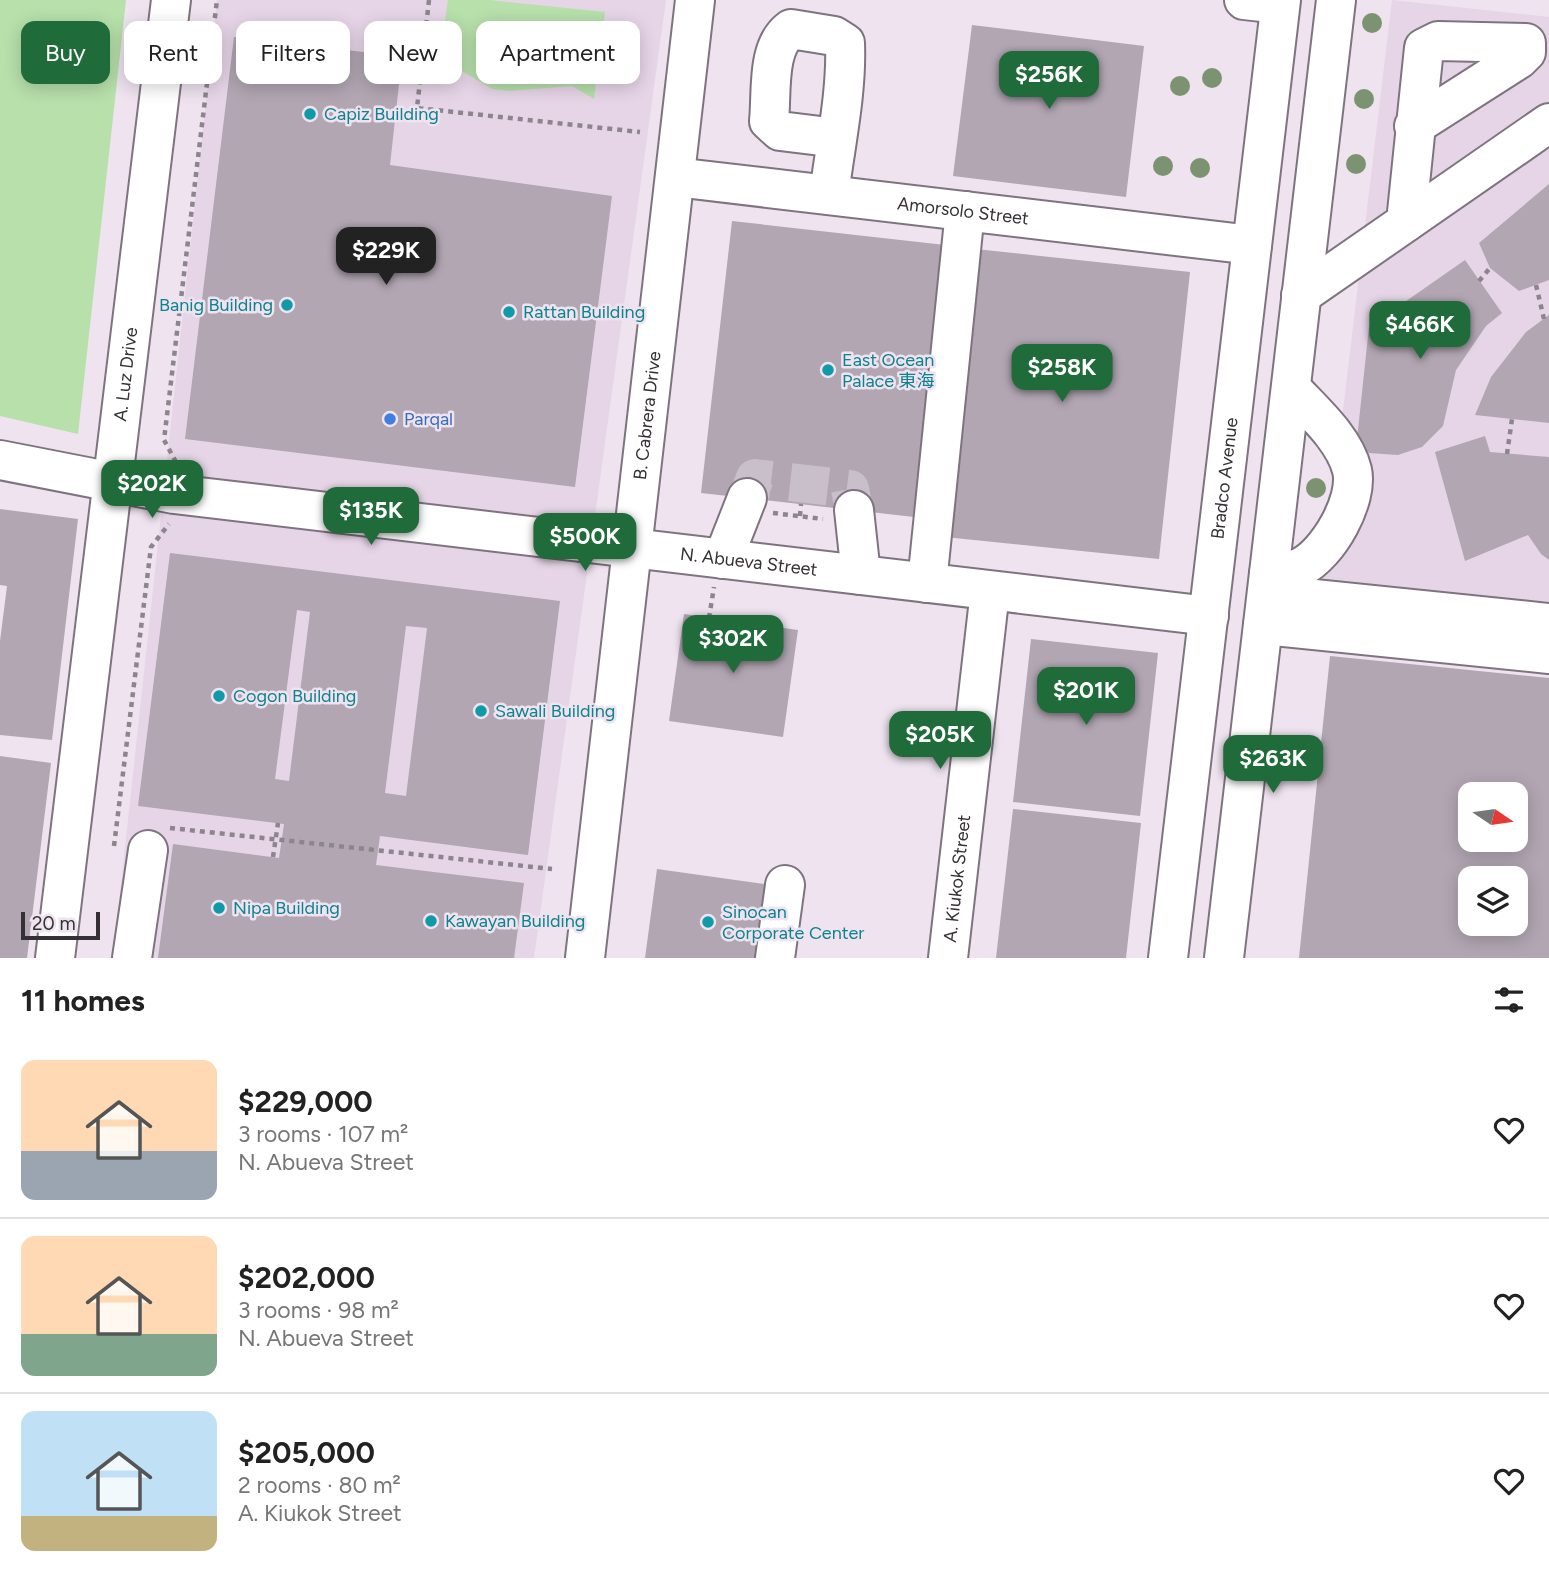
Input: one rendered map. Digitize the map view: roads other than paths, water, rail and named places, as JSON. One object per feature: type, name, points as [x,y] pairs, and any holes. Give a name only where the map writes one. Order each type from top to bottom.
[{"type":"street","name":"A. Luz Drive","points":[[55,958],[171,0]]},
{"type":"street","name":"B. Cabrera Drive","points":[[585,958],[695,0]]},
{"type":"street","points":[[1224,958],[1336,0]]},
{"type":"street","name":"Bradco Avenue","points":[[1168,958],[1252,245],[1269,1]]},
{"type":"street","points":[[1301,295],[1549,123]]},
{"type":"street","points":[[1406,222],[1414,126]]},
{"type":"street","points":[[829,195],[836,138]]},
{"type":"street","name":"Amorsolo Street","points":[[675,177],[1252,245]]},
{"type":"street","points":[[927,583],[965,211]]},
{"type":"street","points":[[1267,598],[1328,545],[1346,509],[1352,472],[1342,449],[1291,388]]},
{"type":"street","name":"N. Abueva Street","points":[[0,460],[174,494],[633,548],[718,573],[860,575],[1209,616]]},
{"type":"street","points":[[718,573],[757,510]]},
{"type":"street","points":[[840,520],[860,575]]},
{"type":"street","name":"A. Kiukok Street","points":[[948,958],[990,591]]},
{"type":"street","points":[[1267,598],[1549,623]]},
{"type":"street","points":[[1267,598],[1549,654]]},
{"type":"street","points":[[1186,806],[1195,879],[1230,904]]},
{"type":"street","points":[[132,958],[140,837]]},
{"type":"street","points":[[775,958],[785,885]]},
{"type":"tunnel","points":[[747,498],[755,478],[850,489],[854,510]]},
{"type":"place","name":"Capiz Building","points":[[310,114]]},
{"type":"place","name":"Banig Building","points":[[287,305]]},
{"type":"place","name":"Rattan Building","points":[[509,312]]},
{"type":"place","name":"East Ocean Palace 東海","points":[[828,370]]},
{"type":"place","name":"Parqal","points":[[390,419]]},
{"type":"place","name":"Cogon Building","points":[[219,696]]},
{"type":"place","name":"Sawali Building","points":[[481,711]]},
{"type":"place","name":"Nipa Building","points":[[219,908]]},
{"type":"place","name":"Kawayan Building","points":[[431,921]]},
{"type":"place","name":"Sinocan Corporate Center","points":[[708,922]]}]
